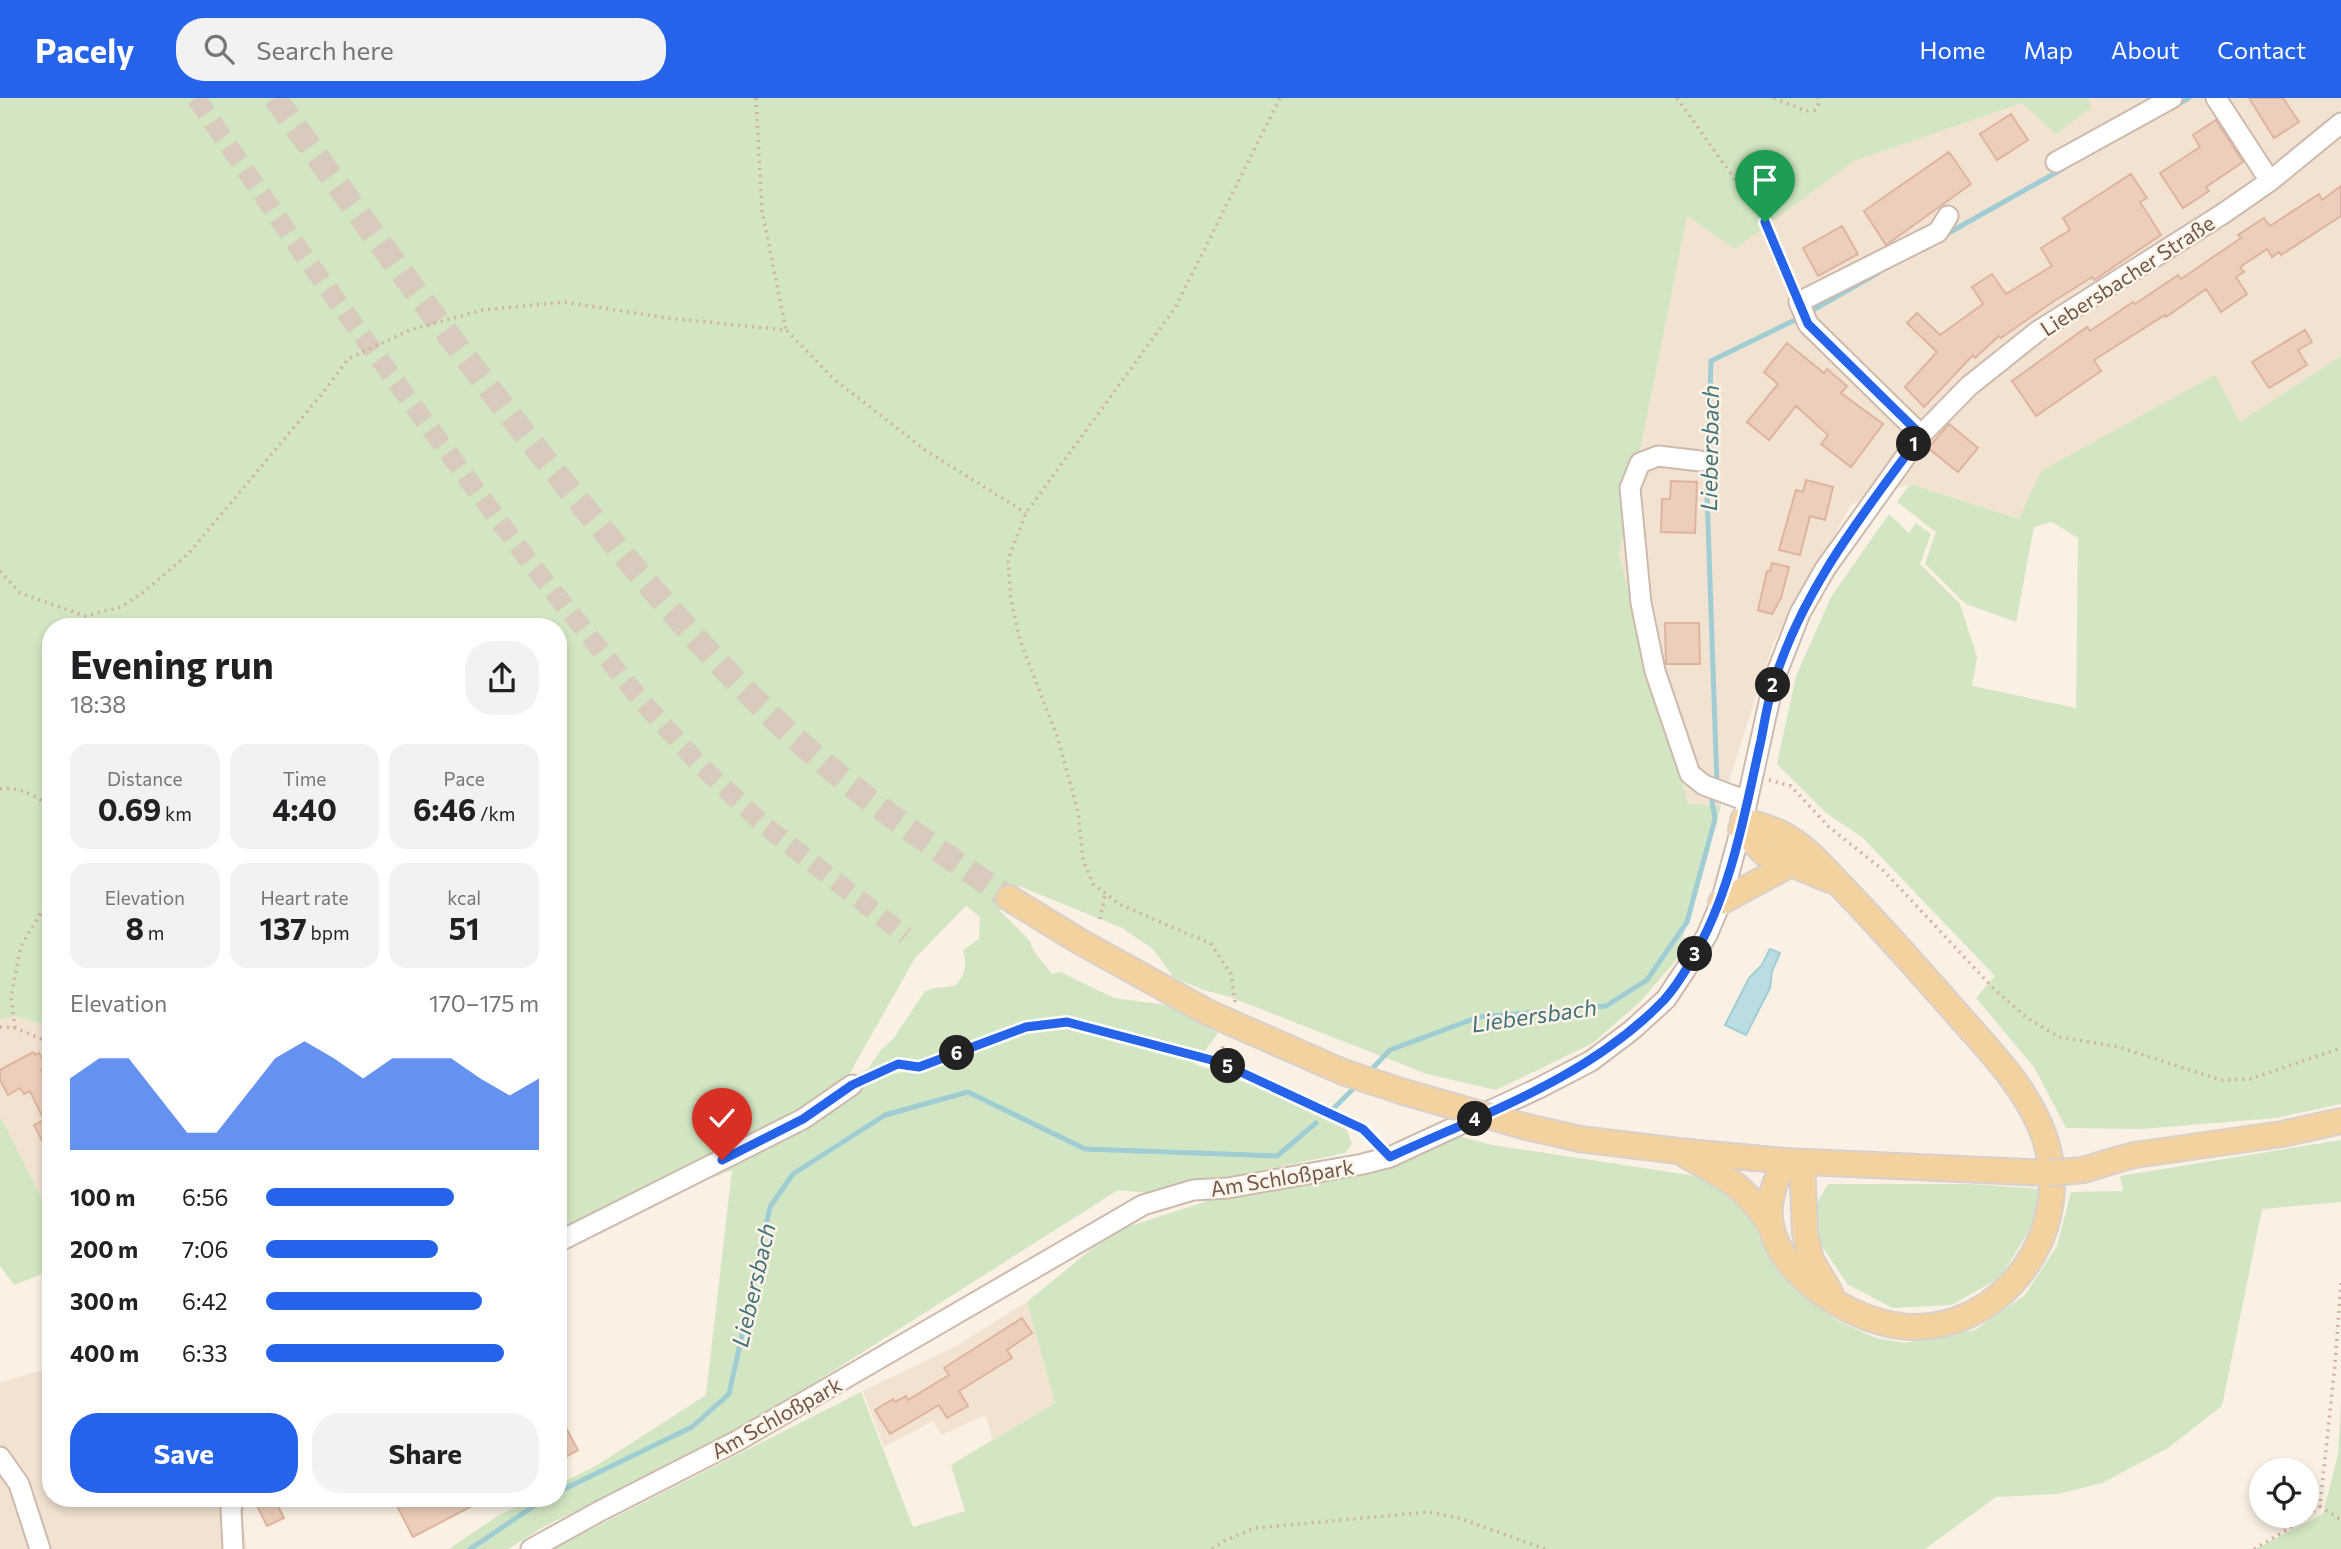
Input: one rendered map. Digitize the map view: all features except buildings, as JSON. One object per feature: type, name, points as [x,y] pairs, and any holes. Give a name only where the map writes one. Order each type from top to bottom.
[{"type":"main road","points":[[1744,817],[1764,853],[1819,874],[1842,887]]},
{"type":"main road","points":[[1678,1150],[1734,1182],[1747,1193],[1771,1226],[1784,1257],[1806,1282],[1860,1315],[1886,1323],[1913,1327],[1940,1324],[1964,1318],[1974,1312],[2011,1286],[2034,1256],[2048,1222],[2053,1182],[2045,1137],[2010,1077],[1987,1047],[1812,856],[1777,831],[1744,817]]},
{"type":"main road","points":[[1721,902],[1789,864]]},
{"type":"main road","points":[[1009,898],[1079,941],[1343,1072],[1527,1127],[1580,1139],[1794,1161],[2048,1172],[2083,1170],[2135,1155],[2282,1134],[2341,1121]]},
{"type":"main road","points":[[1794,1161],[1811,1260],[1836,1301]]},
{"type":"main road","points":[[1771,1226],[1771,1192],[1794,1161]]},
{"type":"street","points":[[2056,162],[2172,98]]},
{"type":"street","points":[[2216,99],[2270,180]]},
{"type":"street","name":"Liebersbacher Straße","points":[[1895,471],[1921,435],[1969,386],[2038,331],[2224,213],[2341,123]]},
{"type":"street","points":[[1921,435],[1808,324],[1799,302],[1938,232],[1948,216]]},
{"type":"street","points":[[1700,461],[1658,456],[1640,463],[1630,488],[1641,603],[1655,671],[1690,774],[1744,817]]},
{"type":"street","name":"Am Schloßpark","points":[[531,1549],[737,1441],[1143,1205],[1193,1190],[1242,1185],[1390,1157],[1591,1061],[1632,1030],[1665,999],[1707,935],[1721,902],[1744,817],[1774,680],[1800,613],[1825,569],[1895,471]]},
{"type":"street","points":[[567,1237],[803,1119],[852,1085]]},
{"type":"street","points":[[0,1457],[19,1484],[40,1549]]},
{"type":"street","points":[[232,1507],[233,1549]]},
{"type":"path","points":[[755,98],[762,211],[786,330],[835,380],[928,452],[1026,513]]},
{"type":"path","points":[[1220,1013],[1235,1000],[1231,974],[1211,944],[1119,904],[1093,884],[1083,860],[1078,812],[1058,739],[1020,640],[1011,600],[1008,560],[1026,513],[1175,308],[1280,98]]},
{"type":"path","points":[[1678,98],[1765,222],[1799,302]]},
{"type":"path","points":[[1774,98],[1806,111],[1815,110],[1819,103],[1818,98]]},
{"type":"path","points":[[0,571],[20,593],[85,616],[121,607],[144,592],[189,553],[348,359],[410,330],[482,310],[564,302],[667,318],[786,330]]},
{"type":"path","points":[[1753,776],[1791,786],[1828,826],[1883,870],[1994,989],[2027,1018],[2059,1037],[2119,1047],[2221,1080],[2250,1079],[2341,1048]]},
{"type":"path","points":[[0,789],[8,788],[37,796],[42,800]]},
{"type":"path","points":[[1100,919],[1105,895]]},
{"type":"path","points":[[15,1028],[11,997],[21,946],[42,911]]},
{"type":"path","points":[[852,1085],[898,1064],[919,1067],[1026,1027],[1067,1022],[1219,1062],[1363,1129],[1390,1157]]},
{"type":"path","points":[[0,1027],[15,1028],[42,1039]]},
{"type":"path","points":[[1219,1062],[1225,1037]]},
{"type":"path","points":[[2254,1549],[2302,1521],[2320,1506],[2341,1282]]},
{"type":"path","points":[[2320,1506],[2341,1520]]},
{"type":"path","points":[[1212,1549],[1254,1528],[1429,1513],[1459,1518],[1545,1549]]},
{"type":"shaded area","points":[[2088,98],[2341,98],[2341,356],[2240,423],[2215,376],[2019,519],[1910,484],[1852,504],[1773,644],[1721,806],[1688,805],[1619,555],[1687,215],[1735,249],[1854,161],[2022,103],[2090,108]]},
{"type":"shaded area","points":[[15,1016],[42,1024],[42,1199],[0,1116],[0,1019]]},
{"type":"shaded area","points":[[1027,1302],[1055,1403],[992,1440],[986,1415],[941,1435],[933,1421],[884,1447],[863,1391],[958,1345]]},
{"type":"shaded area","points":[[42,1370],[42,1507],[244,1507],[243,1522],[247,1549],[0,1549],[0,1383]]},
{"type":"green space","points":[[0,98],[2088,98],[2091,108],[2056,134],[2022,103],[1854,161],[1735,249],[1687,216],[1619,555],[1688,804],[1721,806],[1676,960],[1640,1002],[1593,1043],[1496,1090],[1427,1074],[1230,997],[1174,978],[1153,949],[1122,928],[1019,886],[1000,911],[1030,941],[1033,950],[1052,974],[1060,972],[1114,998],[1166,1005],[1218,1033],[1195,1064],[1257,1087],[1347,1130],[1352,1144],[1345,1153],[1150,1193],[1118,1190],[756,1420],[663,1470],[545,1526],[508,1549],[449,1549],[515,1507],[567,1507],[567,1480],[599,1464],[706,1395],[732,1170],[567,1234],[567,618],[42,618],[42,1024],[15,1016],[0,1019]],"holes":[[[966,906],[980,917],[979,939],[963,950],[965,970],[955,986],[925,991],[894,1038],[881,1050],[868,1069],[846,1080],[915,958]],[[975,1052],[927,1069],[858,1078]]]},
{"type":"green space","points":[[2341,356],[2341,1104],[2276,1118],[2141,1129],[2066,1128],[2034,1067],[1976,998],[1995,976],[1862,837],[1826,813],[1777,764],[1796,676],[1831,597],[1889,514],[1909,533],[1916,523],[1931,534],[1920,564],[1960,604],[1977,657],[1972,686],[2076,708],[2078,538],[2052,522],[2034,527],[2016,622],[1966,604],[1925,564],[1936,532],[1897,502],[1910,484],[2019,519],[2041,471],[2215,375],[2240,422]]},
{"type":"green space","points":[[0,1116],[42,1199],[42,1274],[14,1285],[0,1266]]},
{"type":"green space","points":[[1436,1130],[1492,1145],[1709,1178],[1724,1186],[1750,1216],[1774,1266],[1796,1291],[1838,1321],[1876,1338],[1904,1343],[1975,1330],[2025,1295],[2057,1246],[2071,1192],[2123,1191],[2120,1176],[2341,1140],[2341,1202],[2262,1209],[2222,1406],[2168,1448],[2102,1483],[2057,1494],[1996,1497],[1925,1549],[552,1549],[861,1392],[913,1527],[965,1511],[951,1465],[1055,1403],[1027,1302],[1112,1232],[1229,1194],[1348,1176]]},
{"type":"green space","points":[[1828,1184],[1969,1184],[2040,1189],[2032,1226],[2000,1278],[1951,1305],[1893,1308],[1847,1284],[1816,1237],[1815,1206]]},
{"type":"green space","points":[[2341,1402],[2341,1549],[2255,1549],[2296,1528],[2319,1528],[2319,1516],[2323,1514],[2338,1454]]},
{"type":"water","points":[[1770,949],[1780,953],[1772,971],[1770,988],[1746,1035],[1725,1025],[1749,978],[1762,965]]},
{"type":"waterway","name":"Liebersbach","points":[[2176,105],[2189,98]]},
{"type":"waterway","name":"Liebersbach","points":[[1945,235],[2064,168]]},
{"type":"waterway","name":"Liebersbach","points":[[1717,785],[1707,494],[1711,361],[1797,319],[1878,273]]},
{"type":"waterway","name":"Liebersbach","points":[[1368,1073],[1390,1050],[1479,1017],[1606,1006],[1647,980],[1687,922],[1715,819],[1712,801]]},
{"type":"waterway","name":"Liebersbach","points":[[1332,1110],[1357,1085]]},
{"type":"waterway","name":"Liebersbach","points":[[567,1488],[692,1427],[729,1394],[770,1207],[793,1174],[885,1115],[968,1092],[1085,1149],[1277,1156],[1316,1123]]},
{"type":"waterway","name":"Liebersbach","points":[[470,1549],[533,1507]]},
{"type":"tunnel","points":[[196,98],[302,253],[429,427],[532,565],[640,699],[699,764],[764,825],[906,936]]},
{"type":"tunnel","points":[[275,98],[503,406],[607,535],[706,649],[786,730],[839,776],[922,839],[1009,898]]},
{"type":"route","points":[[722,1160],[803,1119],[852,1085],[898,1064],[919,1067],[1026,1027],[1067,1022],[1219,1062],[1363,1129],[1390,1157],[1475,1119],[1591,1061],[1632,1030],[1665,999],[1684,972],[1707,935],[1721,902],[1741,829],[1774,680],[1800,613],[1825,569],[1921,435],[1808,324],[1765,222]]}]
